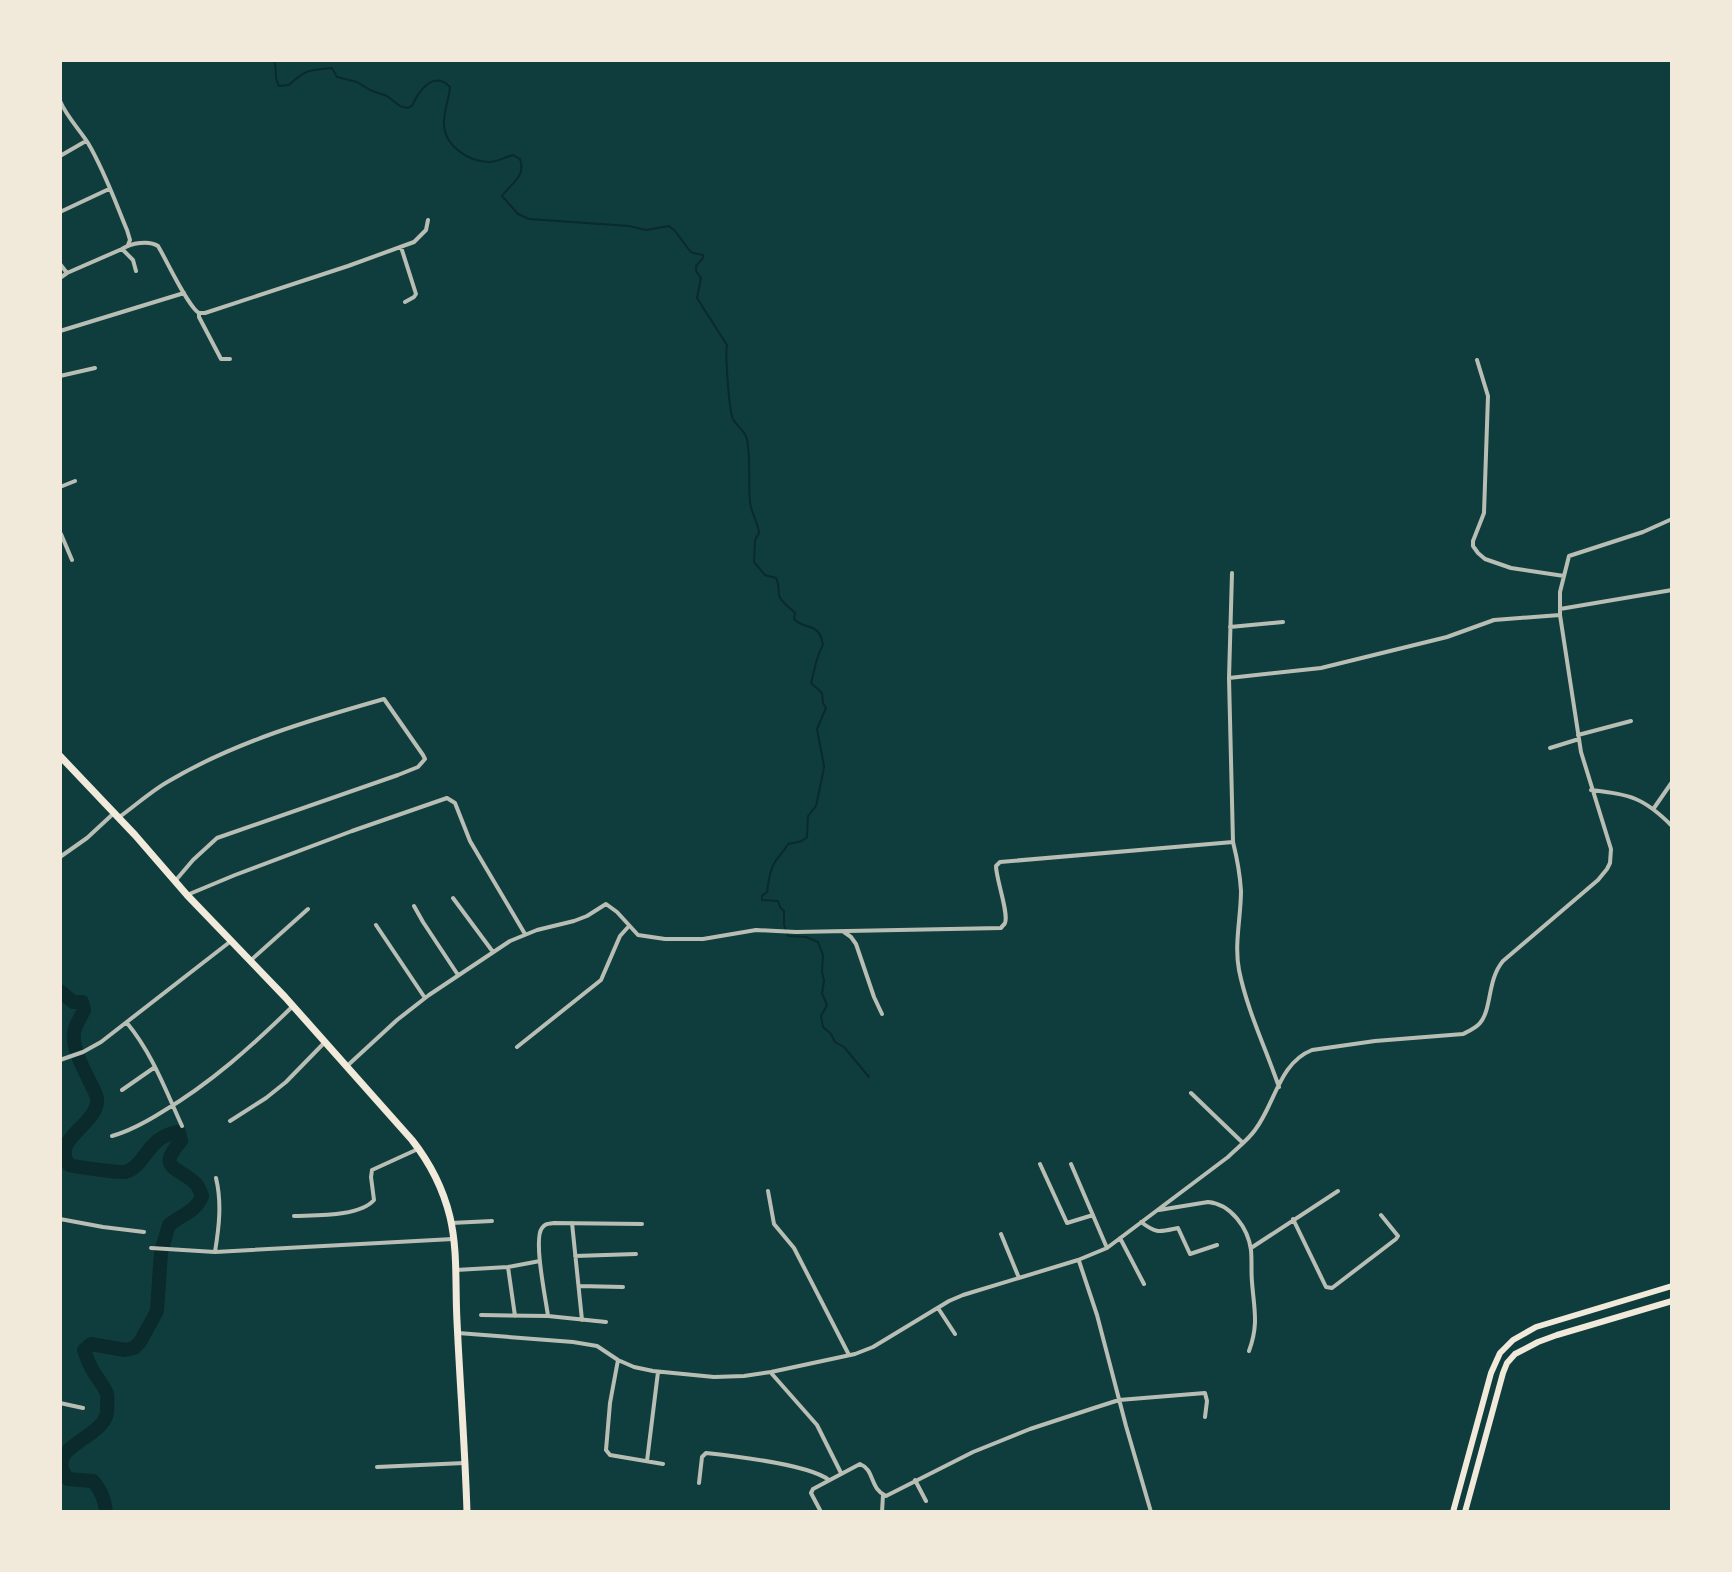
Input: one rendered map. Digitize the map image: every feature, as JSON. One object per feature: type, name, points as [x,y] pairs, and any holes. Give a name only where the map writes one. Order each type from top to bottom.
[{"type":"highway","points":[[60,756],[293,1006],[426,1159],[442,1190],[453,1239],[467,1512]]},
{"type":"main road","points":[[1453,1512],[1491,1373],[1500,1353],[1513,1340],[1536,1327],[1672,1286]]},
{"type":"main road","points":[[1465,1512],[1503,1373],[1515,1354],[1557,1335],[1672,1301]]},
{"type":"street","points":[[60,101],[86,141],[109,189],[129,237],[128,245]]},
{"type":"street","points":[[60,156],[86,141]]},
{"type":"street","points":[[60,212],[109,189]]},
{"type":"street","points":[[199,313],[209,313],[401,247],[420,238],[428,220]]},
{"type":"street","points":[[60,278],[128,245],[157,245],[199,313],[221,359],[230,359]]},
{"type":"street","points":[[401,247],[416,294],[405,302]]},
{"type":"street","points":[[122,249],[131,257],[136,271]]},
{"type":"street","points":[[60,264],[67,273]]},
{"type":"street","points":[[60,331],[184,293]]},
{"type":"street","points":[[1477,360],[1488,396],[1484,513],[1473,546],[1485,559],[1511,568],[1564,576]]},
{"type":"street","points":[[60,376],[95,368]]},
{"type":"street","points":[[60,487],[75,481]]},
{"type":"street","points":[[458,1333],[597,1346],[634,1367],[714,1377],[771,1372],[849,1355],[873,1347],[963,1295],[1078,1260],[1107,1248],[1243,1143],[1255,1131],[1289,1067],[1303,1054],[1375,1041],[1463,1034],[1481,1022],[1494,976],[1503,961],[1598,880],[1607,869],[1611,857],[1579,737],[1560,612],[1560,592],[1569,556],[1643,532],[1672,519]]},
{"type":"street","points":[[60,533],[72,560]]},
{"type":"street","points":[[1232,573],[1229,678],[1233,842],[1241,890],[1239,970],[1279,1087]]},
{"type":"street","points":[[1229,678],[1321,668],[1447,637],[1494,620],[1560,612],[1672,590]]},
{"type":"street","points":[[1230,627],[1283,622]]},
{"type":"street","points":[[60,857],[116,815],[168,782],[250,741],[384,699],[425,759],[398,775],[217,838],[175,881]]},
{"type":"street","points":[[1550,748],[1631,721]]},
{"type":"street","points":[[1654,808],[1672,782]]},
{"type":"street","points":[[1591,790],[1624,794],[1654,808],[1672,826]]},
{"type":"street","points":[[187,895],[447,798],[455,803],[470,841],[525,934]]},
{"type":"street","points":[[347,1066],[425,998],[493,952],[525,934],[574,921],[606,904],[634,933],[688,940],[715,939],[756,930],[796,932],[1002,927],[1006,914],[996,868],[1000,862],[1233,842]]},
{"type":"street","points":[[453,898],[493,952]]},
{"type":"street","points":[[414,906],[458,975]]},
{"type":"street","points":[[250,961],[308,909]]},
{"type":"street","points":[[376,925],[425,998]]},
{"type":"street","points":[[517,1047],[601,980],[620,936],[629,926]]},
{"type":"street","points":[[842,931],[856,944],[882,1014]]},
{"type":"street","points":[[60,1060],[101,1042],[231,941]]},
{"type":"street","points":[[112,1136],[135,1128],[207,1083],[293,1006]]},
{"type":"street","points":[[127,1023],[137,1034],[155,1067],[182,1126]]},
{"type":"street","points":[[230,1121],[286,1082],[325,1042]]},
{"type":"street","points":[[122,1090],[155,1067]]},
{"type":"street","points":[[1191,1093],[1243,1143]]},
{"type":"street","points":[[294,1216],[358,1211],[369,1207],[374,1200],[372,1170],[419,1149]]},
{"type":"street","points":[[1040,1164],[1067,1223],[1093,1215]]},
{"type":"street","points":[[1071,1164],[1107,1248]]},
{"type":"street","points":[[215,1252],[220,1208],[216,1178]]},
{"type":"street","points":[[768,1191],[774,1224],[794,1248],[849,1355]]},
{"type":"street","points":[[1251,1248],[1338,1191]]},
{"type":"street","points":[[1156,1211],[1208,1202],[1228,1208],[1235,1215],[1251,1248],[1256,1332],[1249,1351]]},
{"type":"street","points":[[1293,1219],[1329,1289],[1335,1288],[1396,1239],[1398,1236],[1381,1215]]},
{"type":"street","points":[[60,1219],[144,1232]]},
{"type":"street","points":[[451,1223],[492,1221]]},
{"type":"street","points":[[1141,1222],[1155,1231],[1179,1229],[1190,1254],[1217,1245]]},
{"type":"street","points":[[572,1223],[582,1320]]},
{"type":"street","points":[[548,1316],[540,1261],[539,1235],[542,1228],[548,1224],[572,1223],[642,1224]]},
{"type":"street","points":[[1001,1234],[1019,1278]]},
{"type":"street","points":[[1120,1238],[1144,1284]]},
{"type":"street","points":[[151,1248],[215,1252],[453,1239]]},
{"type":"street","points":[[575,1256],[636,1254]]},
{"type":"street","points":[[1078,1260],[1097,1315],[1151,1512]]},
{"type":"street","points":[[456,1270],[508,1267],[540,1261]]},
{"type":"street","points":[[508,1267],[515,1316]]},
{"type":"street","points":[[579,1286],[623,1287]]},
{"type":"street","points":[[938,1308],[955,1334]]},
{"type":"street","points":[[481,1315],[548,1316],[606,1322]]},
{"type":"street","points":[[618,1360],[606,1450],[610,1455],[663,1464]]},
{"type":"street","points":[[647,1461],[658,1371]]},
{"type":"street","points":[[771,1372],[817,1425],[841,1473]]},
{"type":"street","points":[[821,1512],[811,1491],[856,1465],[863,1464],[876,1489],[883,1495],[889,1495],[973,1452],[1030,1429],[1119,1400],[1205,1393],[1205,1417]]},
{"type":"street","points":[[60,1403],[83,1408]]},
{"type":"street","points":[[699,1483],[702,1457],[706,1453],[784,1465],[829,1480]]},
{"type":"street","points":[[377,1467],[464,1463]]},
{"type":"street","points":[[915,1480],[926,1501]]},
{"type":"street","points":[[882,1512],[883,1495]]},
{"type":"waterway","points":[[274,60],[279,86],[289,85],[309,71],[332,68],[337,77],[357,82],[407,108],[412,106],[428,84],[444,82],[450,87],[444,116],[445,133],[453,146],[466,156],[481,161],[495,161],[513,155],[520,159],[520,175],[502,196],[518,214],[529,219],[646,230],[669,226],[690,251],[703,255],[696,266],[701,278],[697,298],[727,345],[732,414],[747,439],[750,502],[759,533],[755,540],[754,562],[765,575],[776,578],[780,598],[795,613],[794,619],[815,629],[823,645],[811,683],[822,693],[826,708],[817,729],[824,766],[816,806],[808,816],[807,837],[788,844],[773,865],[762,900],[778,901],[784,911],[788,936],[806,937],[818,942],[823,955],[822,993],[827,1005],[821,1016],[823,1027],[869,1077]]},
{"type":"waterway","points":[[60,991],[73,1002],[82,1002],[84,1010],[74,1040],[97,1101],[94,1112],[65,1148],[69,1165],[125,1172],[138,1164],[160,1139],[179,1132],[181,1141],[173,1150],[170,1163],[196,1184],[202,1196],[192,1210],[169,1225],[161,1252],[157,1311],[140,1342],[134,1348],[125,1350],[91,1344],[84,1350],[107,1394],[107,1413],[95,1430],[67,1451],[62,1459],[62,1468],[68,1479],[93,1481],[102,1495],[106,1512]]}]
